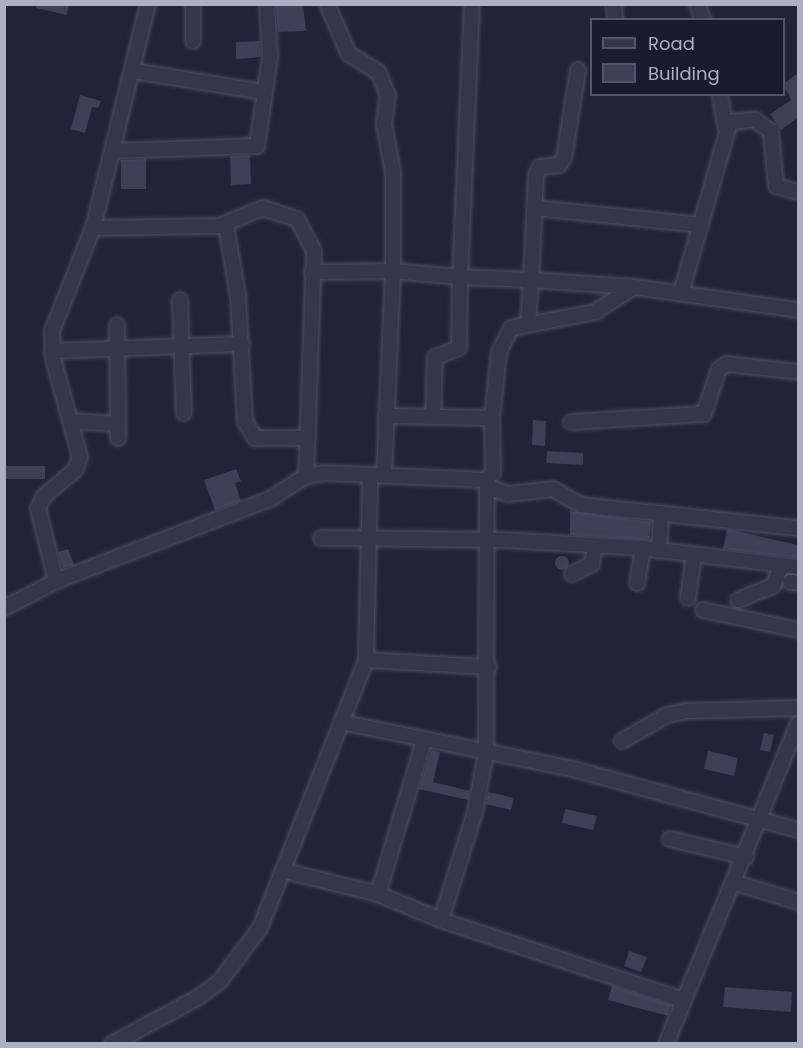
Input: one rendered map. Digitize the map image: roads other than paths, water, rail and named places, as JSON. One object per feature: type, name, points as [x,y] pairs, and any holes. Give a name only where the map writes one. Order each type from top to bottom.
[{"type":"street","points":[[56,580],[38,508],[80,462],[52,351],[52,332],[93,228],[134,71],[148,4]]},
{"type":"street","points":[[193,4],[193,41]]},
{"type":"street","points":[[113,151],[254,147],[260,143],[270,51],[267,4]]},
{"type":"street","points":[[112,1044],[182,1009],[220,981],[260,928],[345,723],[366,660],[370,540],[386,416],[393,271],[393,172],[384,124],[385,81],[349,54],[327,4]]},
{"type":"street","points":[[433,416],[435,357],[459,348],[472,4]]},
{"type":"street","points":[[528,324],[538,170],[559,165],[564,158],[578,70]]},
{"type":"street","points":[[134,71],[264,92]]},
{"type":"street","points":[[681,293],[701,225],[725,127],[720,96]]},
{"type":"street","points":[[725,127],[746,118],[771,131],[776,186],[798,192]]},
{"type":"street","points":[[536,208],[701,225]]},
{"type":"street","points":[[93,228],[226,225],[254,209],[288,213],[297,219],[314,251],[306,477]]},
{"type":"street","points":[[226,225],[242,344],[245,420],[255,438],[308,438]]},
{"type":"street","points":[[312,272],[393,271],[634,288],[798,310]]},
{"type":"street","points":[[441,920],[475,812],[486,753],[489,667],[487,483],[493,472],[492,418],[504,336],[511,328],[596,312],[634,288]]},
{"type":"street","points":[[180,300],[184,413]]},
{"type":"street","points":[[71,421],[118,431],[117,325]]},
{"type":"street","points":[[52,351],[242,344]]},
{"type":"street","points":[[571,422],[704,414],[719,369],[727,364],[798,372]]},
{"type":"street","points":[[386,416],[492,418]]},
{"type":"street","points":[[4,608],[56,580],[270,499],[306,477],[324,473],[487,483],[508,494],[553,489],[581,505],[798,528]]},
{"type":"street","points":[[659,551],[661,513]]},
{"type":"street","points":[[321,538],[487,540],[595,546],[643,549],[798,567]]},
{"type":"street","points":[[572,574],[592,564],[595,546]]},
{"type":"street","points":[[637,583],[643,549]]},
{"type":"street","points":[[688,597],[694,555]]},
{"type":"street","points":[[738,600],[774,586],[782,565]]},
{"type":"street","points":[[703,610],[798,630]]},
{"type":"street","points":[[366,660],[489,667]]},
{"type":"street","points":[[622,741],[667,715],[686,711],[798,708]]},
{"type":"street","points":[[345,723],[424,741],[573,769],[798,830]]},
{"type":"street","points":[[666,1044],[682,1000],[736,883],[798,724]]},
{"type":"street","points":[[378,894],[424,741]]},
{"type":"street","points":[[670,839],[746,857]]},
{"type":"street","points":[[285,871],[378,894],[441,920],[682,1000]]},
{"type":"street","points":[[736,883],[798,902]]}]
